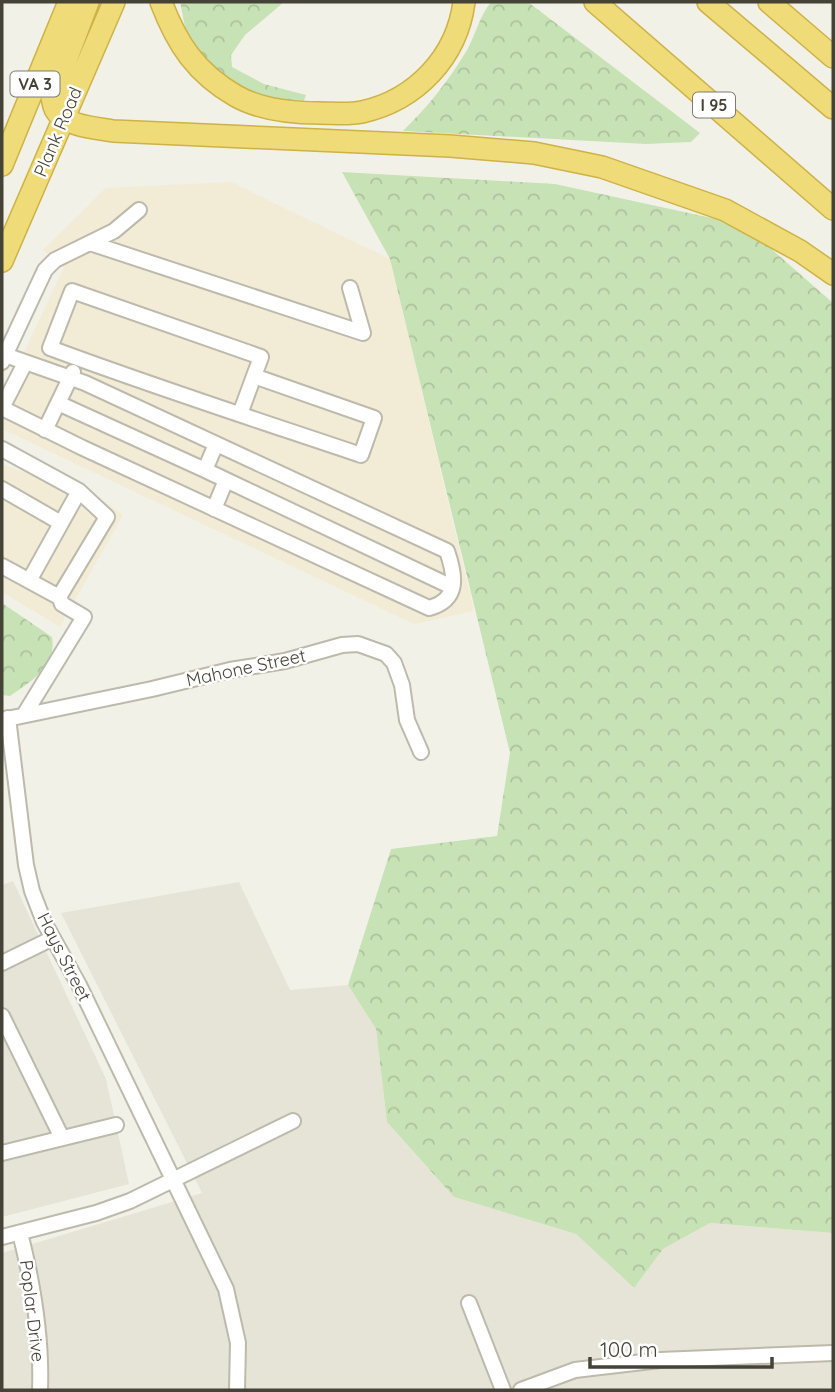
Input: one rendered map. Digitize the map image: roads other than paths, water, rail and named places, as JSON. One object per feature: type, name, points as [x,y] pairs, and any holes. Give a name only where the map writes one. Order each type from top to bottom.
[{"type":"highway","name":"VA 3","points":[[2,165],[69,2]]},
{"type":"highway","points":[[88,2],[52,97],[55,109],[64,118],[79,124],[113,131],[450,146],[534,153],[588,164],[726,210],[800,251],[833,274]]},
{"type":"highway","name":"Plank Road","points":[[2,261],[114,2]]},
{"type":"highway","points":[[161,2],[172,32],[188,57],[211,79],[238,97],[276,111],[359,113],[384,106],[419,84],[444,57],[462,16],[464,2]]},
{"type":"highway","name":"I 95","points":[[595,2],[833,209]]},
{"type":"highway","points":[[708,2],[833,108]]},
{"type":"highway","points":[[769,2],[833,57]]},
{"type":"street","points":[[24,363],[2,408],[429,608],[444,604],[452,593],[452,564],[447,551],[85,383],[24,363],[3,359],[45,270],[55,260],[114,231],[139,210]]},
{"type":"street","points":[[85,246],[362,333],[350,288]]},
{"type":"street","points":[[240,414],[254,376],[261,357],[72,291],[50,348],[82,360],[240,414],[361,455],[374,418],[254,376]]},
{"type":"street","points":[[45,430],[69,378],[82,360]]},
{"type":"street","points":[[58,403],[452,587]]},
{"type":"street","points":[[205,470],[216,444]]},
{"type":"street","points":[[2,449],[79,491],[107,517],[59,596]]},
{"type":"street","points":[[214,509],[226,480]]},
{"type":"street","points":[[2,489],[61,523]]},
{"type":"street","points":[[29,581],[79,491]]},
{"type":"street","points":[[2,566],[59,596],[62,604],[84,617],[24,715]]},
{"type":"street","name":"Mahone Street","points":[[5,719],[230,670],[285,661],[342,645],[358,644],[386,654],[394,663],[402,685],[407,720],[421,752]]},
{"type":"street","name":"Hays Street","points":[[5,719],[32,891],[226,1289],[238,1343],[237,1390]]},
{"type":"street","points":[[2,963],[53,938]]},
{"type":"street","points":[[2,1016],[62,1139]]},
{"type":"street","points":[[2,1237],[107,1209],[149,1194],[293,1121]]},
{"type":"street","points":[[2,1153],[116,1125]]},
{"type":"street","name":"Poplar Drive","points":[[19,1233],[29,1267],[36,1311],[40,1390]]},
{"type":"street","points":[[469,1303],[503,1390]]},
{"type":"street","points":[[522,1390],[575,1370],[660,1360],[833,1353]]}]
